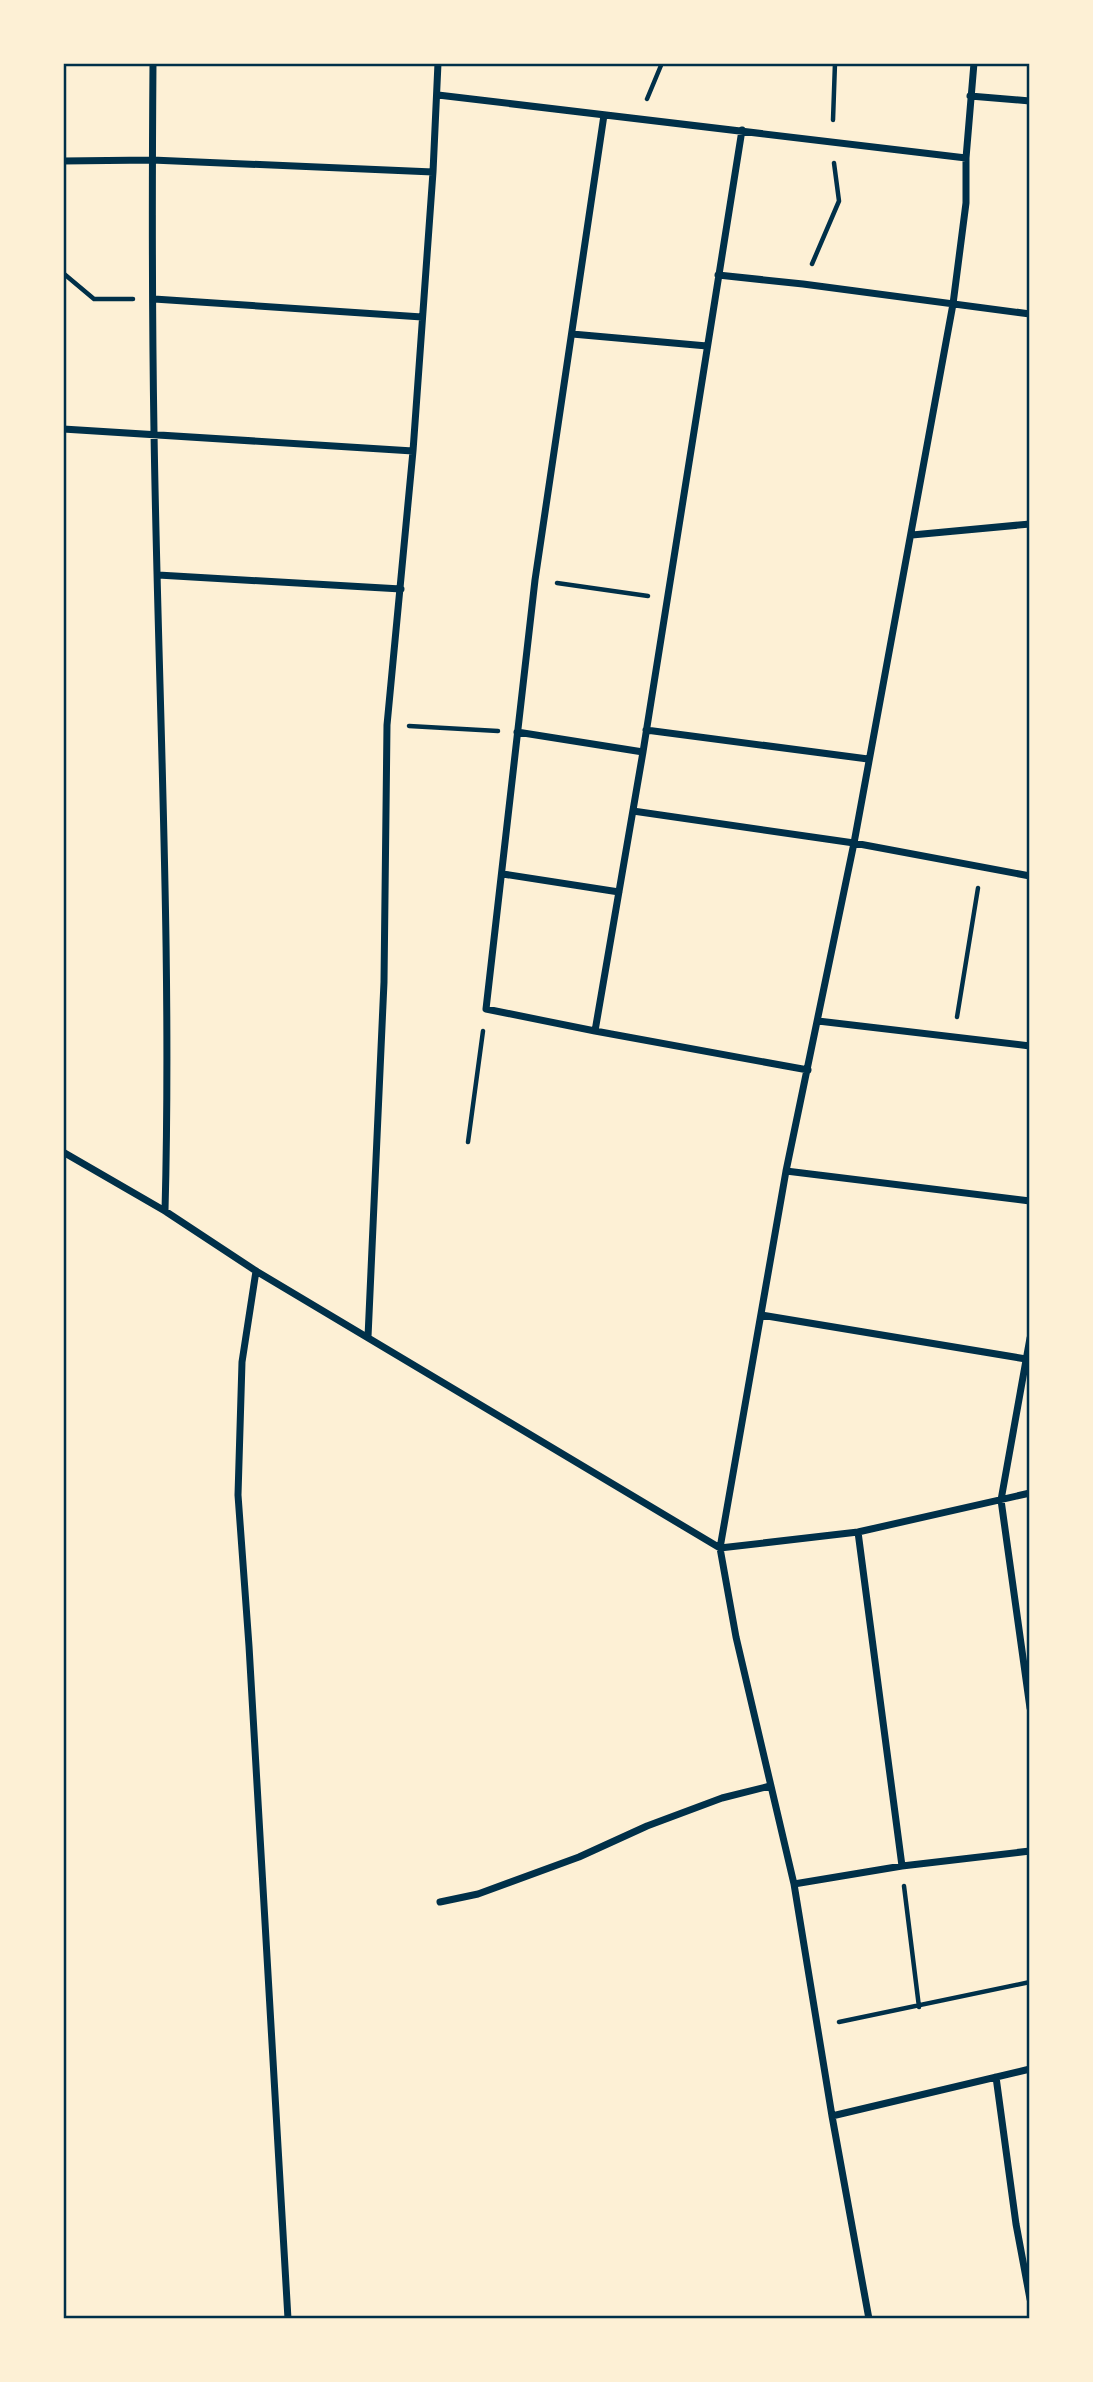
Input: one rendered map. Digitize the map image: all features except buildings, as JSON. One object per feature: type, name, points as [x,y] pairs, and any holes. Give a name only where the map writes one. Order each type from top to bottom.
[{"type":"street","points":[[153,63],[154,433],[167,912],[168,1103],[165,1211]]},
{"type":"street","points":[[368,1337],[384,982],[387,725],[413,451],[438,63]]},
{"type":"street","points":[[869,2319],[794,1884],[736,1637],[720,1548],[786,1171],[855,843],[868,759],[912,535],[953,304],[965,203],[974,63]]},
{"type":"street","points":[[438,95],[966,158]]},
{"type":"street","points":[[970,96],[1030,101]]},
{"type":"street","points":[[604,115],[535,580],[486,1009],[808,1070]]},
{"type":"street","points":[[595,1031],[643,752],[742,130]]},
{"type":"street","points":[[63,160],[152,160],[433,172]]},
{"type":"street","points":[[718,275],[1030,314]]},
{"type":"street","points":[[154,299],[422,317]]},
{"type":"street","points":[[572,334],[707,346]]},
{"type":"street","points":[[63,429],[413,451]]},
{"type":"street","points":[[912,535],[1030,524]]},
{"type":"street","points":[[158,575],[401,589]]},
{"type":"street","points":[[646,730],[868,759]]},
{"type":"street","points":[[517,732],[643,752]]},
{"type":"street","points":[[633,811],[855,843],[1030,876]]},
{"type":"street","points":[[503,874],[618,892]]},
{"type":"street","points":[[818,1021],[1030,1046]]},
{"type":"street","points":[[63,1152],[165,1211],[256,1270],[720,1548],[858,1532],[1030,1493]]},
{"type":"street","points":[[786,1171],[1030,1201]]},
{"type":"street","points":[[256,1270],[242,1362],[238,1495],[288,2319]]},
{"type":"street","points":[[761,1315],[1026,1359]]},
{"type":"street","points":[[1030,1338],[1001,1500],[1030,1708]]},
{"type":"street","points":[[858,1532],[902,1866]]},
{"type":"street","points":[[440,1902],[478,1894],[567,1862],[647,1826],[722,1797],[769,1786]]},
{"type":"street","points":[[794,1884],[902,1866],[1030,1851]]},
{"type":"street","points":[[832,2116],[1030,2069]]},
{"type":"street","points":[[996,2077],[1016,2224],[1030,2299]]},
{"type":"path","points":[[639,119],[662,63]]},
{"type":"path","points":[[803,284],[839,201],[832,142],[835,63]]},
{"type":"path","points":[[63,273],[94,299],[154,299]]},
{"type":"path","points":[[535,580],[666,598]]},
{"type":"path","points":[[387,725],[517,732]]},
{"type":"path","points":[[954,1035],[981,866]]},
{"type":"path","points":[[468,1142],[486,1009]]},
{"type":"path","points":[[902,1866],[919,2007]]},
{"type":"path","points":[[817,2027],[1030,1982]]}]
